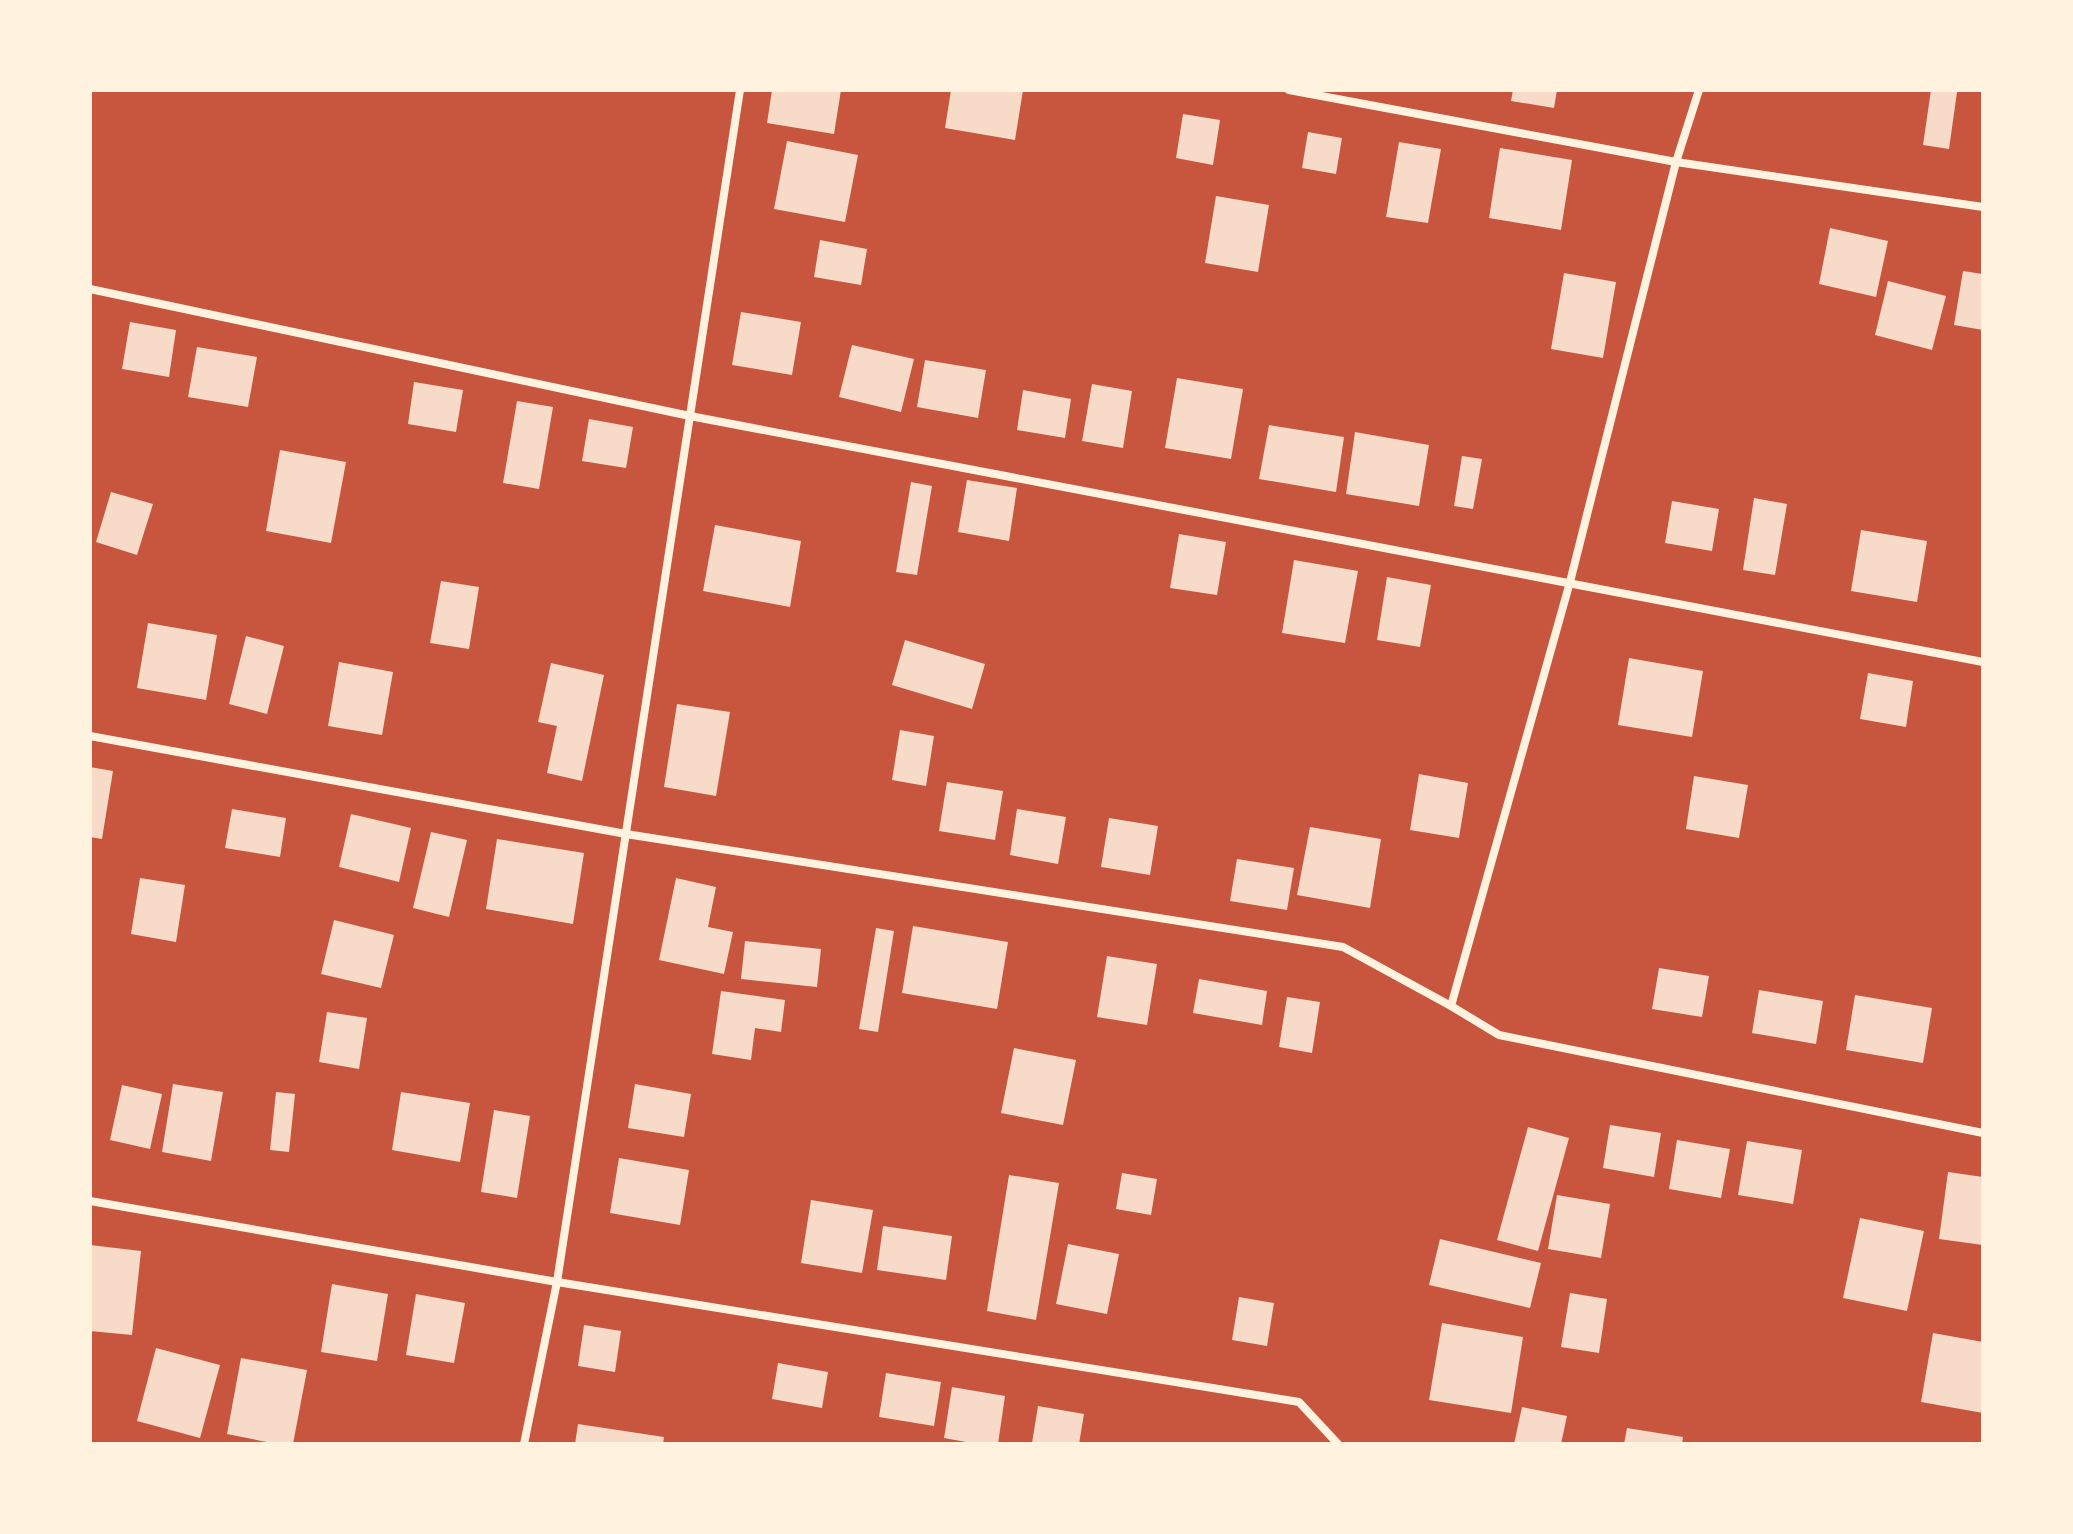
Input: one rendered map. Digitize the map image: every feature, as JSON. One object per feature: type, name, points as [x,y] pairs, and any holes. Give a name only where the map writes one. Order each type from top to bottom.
[{"type":"street","points":[[524,1444],[557,1282],[740,90]]},
{"type":"street","points":[[1289,90],[1676,162],[1983,207]]},
{"type":"street","points":[[1451,1006],[1570,582],[1676,162],[1699,90]]},
{"type":"street","points":[[90,289],[690,416],[1983,662]]},
{"type":"street","points":[[90,736],[626,834],[1343,947],[1499,1035],[1983,1133]]},
{"type":"street","points":[[90,1201],[557,1282],[1299,1402],[1338,1444]]},
{"type":"building","points":[[772,90],[841,90],[834,134],[767,123]]},
{"type":"building","points":[[951,90],[1023,90],[1015,140],[945,128]]},
{"type":"building","points":[[1513,90],[1557,90],[1554,108],[1511,101]]},
{"type":"building","points":[[1931,90],[1957,92],[1949,149],[1923,145]]},
{"type":"building","points":[[1183,114],[1220,120],[1213,165],[1176,158]]},
{"type":"building","points":[[1308,132],[1342,138],[1336,174],[1302,168]]},
{"type":"building","points":[[787,141],[858,155],[845,222],[774,209]]},
{"type":"building","points":[[1399,142],[1441,149],[1428,223],[1386,217]]},
{"type":"building","points":[[1500,148],[1572,160],[1561,230],[1489,218]]},
{"type":"building","points":[[1216,196],[1269,205],[1258,272],[1205,263]]},
{"type":"building","points":[[1830,228],[1888,241],[1876,297],[1819,284]]},
{"type":"building","points":[[820,240],[867,249],[861,285],[814,277]]},
{"type":"building","points":[[1963,271],[1983,274],[1983,330],[1954,325]]},
{"type":"building","points":[[1564,273],[1616,282],[1603,358],[1551,349]]},
{"type":"building","points":[[1888,281],[1946,296],[1932,350],[1875,335]]},
{"type":"building","points":[[741,312],[801,322],[792,375],[732,365]]},
{"type":"building","points":[[130,322],[176,330],[169,377],[122,369]]},
{"type":"building","points":[[852,345],[914,359],[901,412],[839,397]]},
{"type":"building","points":[[197,347],[257,357],[248,407],[188,397]]},
{"type":"building","points":[[925,360],[986,370],[978,418],[917,407]]},
{"type":"building","points":[[1177,378],[1243,389],[1231,459],[1165,448]]},
{"type":"building","points":[[414,382],[463,390],[456,432],[408,424]]},
{"type":"building","points":[[1092,384],[1132,391],[1123,448],[1082,441]]},
{"type":"building","points":[[1023,390],[1071,399],[1065,438],[1017,430]]},
{"type":"building","points":[[517,401],[553,407],[539,489],[503,483]]},
{"type":"building","points":[[589,419],[633,427],[626,468],[582,461]]},
{"type":"building","points":[[1269,425],[1344,437],[1336,492],[1259,479]]},
{"type":"building","points":[[1355,432],[1429,445],[1419,506],[1346,494]]},
{"type":"building","points":[[280,450],[346,462],[331,543],[266,531]]},
{"type":"building","points":[[1462,456],[1482,459],[1473,509],[1454,506]]},
{"type":"building","points":[[967,480],[1017,488],[1009,541],[958,532]]},
{"type":"building","points":[[911,482],[932,486],[917,575],[896,572]]},
{"type":"building","points":[[111,492],[153,504],[137,555],[96,542]]},
{"type":"building","points":[[1754,498],[1787,504],[1775,575],[1743,570]]},
{"type":"building","points":[[1672,501],[1719,509],[1712,551],[1665,543]]},
{"type":"building","points":[[715,525],[801,541],[790,607],[703,591]]},
{"type":"building","points":[[1861,530],[1927,541],[1917,602],[1851,591]]},
{"type":"building","points":[[1179,534],[1226,542],[1217,595],[1170,588]]},
{"type":"building","points":[[1294,560],[1358,571],[1345,643],[1282,633]]},
{"type":"building","points":[[1387,577],[1431,585],[1420,647],[1377,640]]},
{"type":"building","points":[[441,581],[479,587],[469,649],[430,643]]},
{"type":"building","points":[[148,623],[217,635],[206,700],[137,688]]},
{"type":"building","points":[[246,636],[284,646],[267,714],[229,704]]},
{"type":"building","points":[[905,640],[985,664],[972,709],[892,685]]},
{"type":"building","points":[[1629,658],[1703,671],[1692,737],[1618,725]]},
{"type":"building","points":[[339,662],[393,672],[382,735],[328,726]]},
{"type":"building","points":[[551,663],[604,675],[582,781],[547,773],[557,726],[538,722]]},
{"type":"building","points":[[1868,673],[1913,681],[1906,727],[1860,719]]},
{"type":"building","points":[[677,704],[730,712],[716,796],[664,787]]},
{"type":"building","points":[[900,730],[934,736],[926,786],[892,780]]},
{"type":"building","points":[[90,767],[113,771],[102,839],[90,837]]},
{"type":"building","points":[[1419,774],[1468,783],[1459,838],[1410,830]]},
{"type":"building","points":[[1694,776],[1748,785],[1739,838],[1686,829]]},
{"type":"building","points":[[947,782],[1003,791],[995,840],[939,831]]},
{"type":"building","points":[[232,809],[286,818],[280,857],[225,848]]},
{"type":"building","points":[[1017,809],[1066,817],[1058,864],[1010,855]]},
{"type":"building","points":[[351,814],[411,828],[399,882],[339,867]]},
{"type":"building","points":[[1109,818],[1158,826],[1150,875],[1101,867]]},
{"type":"building","points":[[1310,827],[1381,839],[1370,908],[1297,895]]},
{"type":"building","points":[[431,832],[467,840],[449,917],[413,908]]},
{"type":"building","points":[[497,839],[584,853],[573,924],[486,909]]},
{"type":"building","points":[[1237,859],[1294,868],[1287,910],[1230,901]]},
{"type":"building","points":[[140,878],[185,885],[176,942],[131,934]]},
{"type":"building","points":[[676,878],[716,887],[708,927],[733,932],[724,974],[659,960]]},
{"type":"building","points":[[334,920],[394,935],[381,988],[321,974]]},
{"type":"building","points":[[913,926],[1008,942],[997,1009],[902,993]]},
{"type":"building","points":[[876,928],[894,931],[878,1032],[859,1029]]},
{"type":"building","points":[[745,941],[821,949],[817,987],[741,979]]},
{"type":"building","points":[[1107,956],[1157,964],[1147,1025],[1097,1017]]},
{"type":"building","points":[[1659,968],[1709,976],[1702,1017],[1652,1009]]},
{"type":"building","points":[[1199,979],[1267,991],[1262,1025],[1193,1013]]},
{"type":"building","points":[[1759,990],[1823,1001],[1816,1044],[1752,1033]]},
{"type":"building","points":[[721,991],[785,1000],[781,1032],[755,1028],[751,1060],[712,1054]]},
{"type":"building","points":[[1855,995],[1932,1008],[1923,1063],[1846,1050]]},
{"type":"building","points":[[1287,997],[1320,1002],[1312,1053],[1279,1047]]},
{"type":"building","points":[[327,1012],[367,1018],[359,1069],[319,1062]]},
{"type":"building","points":[[1014,1048],[1076,1060],[1063,1125],[1001,1113]]},
{"type":"building","points":[[173,1084],[223,1092],[211,1161],[162,1152]]},
{"type":"building","points":[[635,1084],[691,1094],[684,1137],[628,1128]]},
{"type":"building","points":[[122,1085],[162,1094],[150,1149],[110,1140]]},
{"type":"building","points":[[276,1092],[295,1094],[289,1152],[270,1150]]},
{"type":"building","points":[[401,1092],[470,1103],[460,1162],[392,1150]]},
{"type":"building","points":[[494,1110],[530,1116],[517,1198],[481,1192]]},
{"type":"building","points":[[1610,1125],[1661,1133],[1654,1177],[1603,1168]]},
{"type":"building","points":[[1528,1127],[1569,1138],[1538,1251],[1497,1240]]},
{"type":"building","points":[[1677,1140],[1730,1149],[1721,1198],[1669,1189]]},
{"type":"building","points":[[1747,1141],[1802,1150],[1793,1204],[1738,1195]]},
{"type":"building","points":[[619,1158],[689,1170],[680,1225],[610,1213]]},
{"type":"building","points":[[1948,1172],[1983,1177],[1983,1245],[1939,1239]]},
{"type":"building","points":[[1122,1173],[1157,1179],[1151,1215],[1116,1209]]},
{"type":"building","points":[[1009,1175],[1059,1183],[1036,1320],[987,1311]]},
{"type":"building","points":[[1557,1195],[1610,1204],[1601,1258],[1548,1249]]},
{"type":"building","points":[[811,1200],[873,1210],[862,1273],[801,1263]]},
{"type":"building","points":[[1860,1218],[1924,1231],[1907,1311],[1843,1298]]},
{"type":"building","points":[[883,1226],[952,1236],[946,1280],[877,1270]]},
{"type":"building","points":[[1440,1239],[1541,1263],[1530,1308],[1429,1285]]},
{"type":"building","points":[[1068,1244],[1119,1254],[1107,1314],[1056,1304]]},
{"type":"building","points":[[90,1245],[141,1251],[132,1335],[90,1331]]},
{"type":"building","points":[[332,1284],[388,1294],[377,1361],[321,1352]]},
{"type":"building","points":[[1570,1293],[1607,1299],[1599,1353],[1561,1347]]},
{"type":"building","points":[[416,1294],[465,1303],[454,1363],[406,1355]]},
{"type":"building","points":[[1239,1297],[1274,1303],[1267,1346],[1232,1340]]},
{"type":"building","points":[[1442,1323],[1523,1337],[1511,1413],[1429,1400]]},
{"type":"building","points":[[584,1325],[621,1331],[615,1372],[578,1366]]},
{"type":"building","points":[[1933,1333],[1983,1342],[1983,1413],[1921,1402]]},
{"type":"building","points":[[156,1348],[220,1365],[200,1438],[137,1421]]},
{"type":"building","points":[[241,1358],[307,1370],[293,1444],[227,1434]]},
{"type":"building","points":[[778,1363],[828,1372],[822,1408],[772,1399]]},
{"type":"building","points":[[886,1373],[941,1382],[934,1426],[879,1417]]},
{"type":"building","points":[[952,1387],[1005,1396],[998,1444],[944,1438]]},
{"type":"building","points":[[1038,1406],[1084,1414],[1079,1444],[1032,1443]]},
{"type":"building","points":[[1522,1407],[1567,1416],[1561,1444],[1514,1444]]},
{"type":"building","points":[[578,1424],[664,1437],[663,1444],[575,1444]]},
{"type":"building","points":[[1627,1428],[1683,1437],[1682,1444],[1624,1444]]}]
